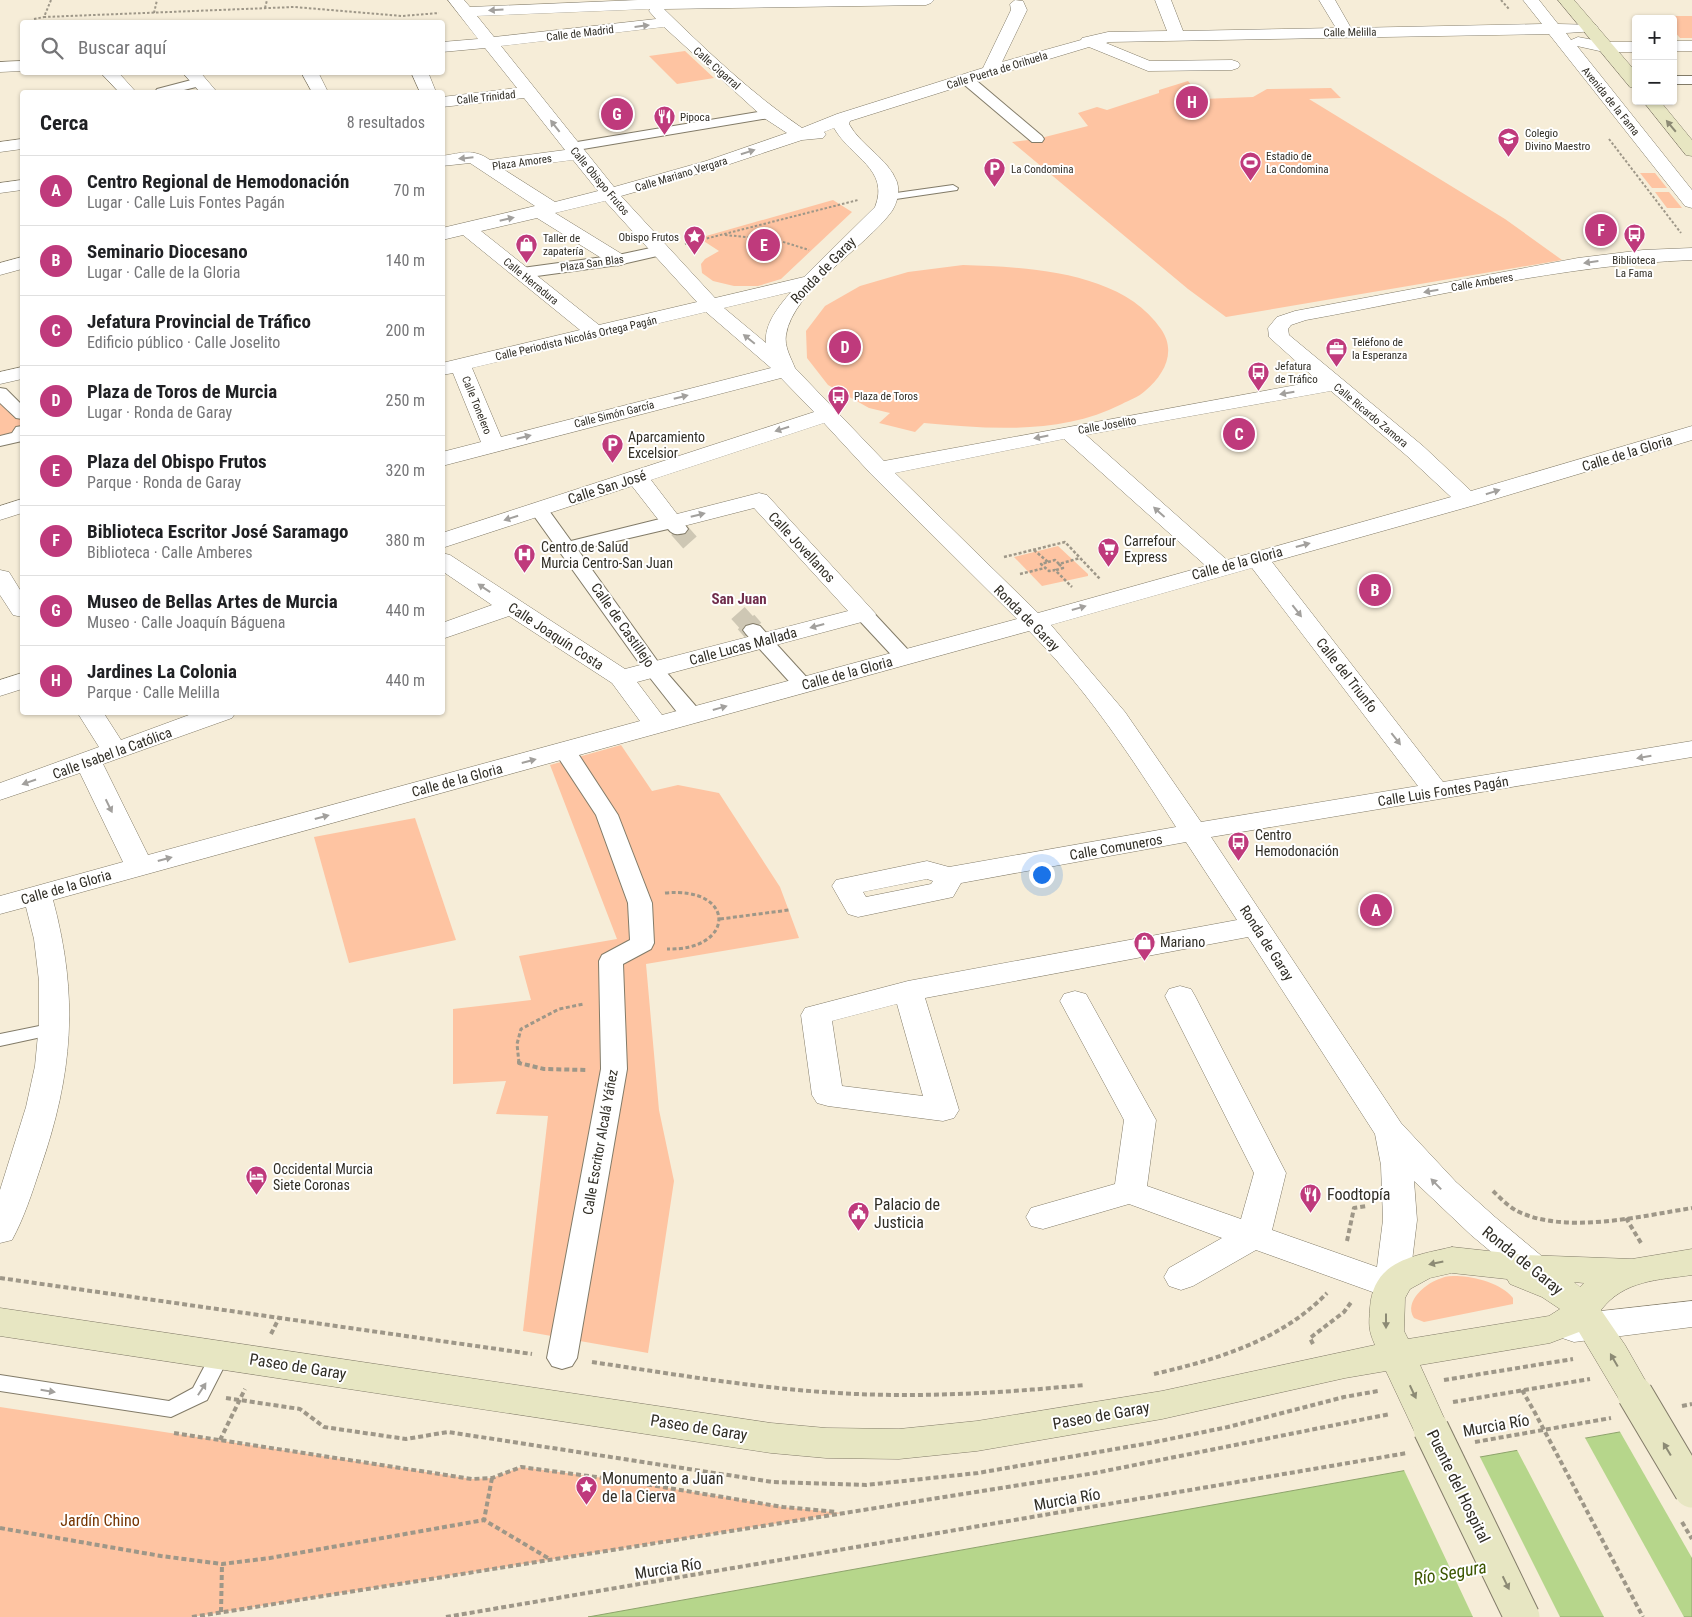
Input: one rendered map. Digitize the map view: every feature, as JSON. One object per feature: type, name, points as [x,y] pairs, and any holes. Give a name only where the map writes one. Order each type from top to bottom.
[{"type":"main road","points":[[1566,0],[1632,78]]},
{"type":"main road","points":[[1654,105],[1692,151]]},
{"type":"main road","points":[[1365,1276],[1403,1275],[1430,1263],[1452,1260],[1534,1269],[1606,1272],[1644,1270]]},
{"type":"main road","points":[[1603,1353],[1591,1298],[1604,1285],[1624,1275],[1692,1262]]},
{"type":"main road","points":[[1484,1264],[1513,1272],[1603,1353],[1692,1490]]},
{"type":"main road","name":"Ronda de Garay","points":[[1365,1276],[1386,1321],[1386,1331],[1415,1406]]},
{"type":"main road","name":"Paseo de Garay","points":[[0,1322],[771,1438],[826,1443],[872,1444],[919,1443],[977,1436],[1170,1404],[1327,1368],[1415,1406],[1536,1332]]},
{"type":"main road","name":"Puente del Hospital","points":[[1415,1406],[1522,1617]]},
{"type":"street","points":[[461,6],[926,0]]},
{"type":"street","points":[[1163,0],[1177,35]]},
{"type":"street","points":[[1327,0],[1346,32]]},
{"type":"street","points":[[1530,0],[1557,33],[1578,48],[1632,41]]},
{"type":"street","points":[[990,71],[1019,10],[1018,2]]},
{"type":"street","name":"Calle Cigarral","points":[[650,5],[670,22],[688,43],[794,133]]},
{"type":"street","name":"Calle Obispo Frutos","points":[[461,6],[610,195],[710,306],[786,370]]},
{"type":"street","name":"Calle de Madrid","points":[[445,47],[670,22]]},
{"type":"street","points":[[1557,33],[1590,28]]},
{"type":"street","name":"Calle Melilla","points":[[1177,35],[1524,30],[1557,33]]},
{"type":"street","points":[[1557,33],[1604,44],[1632,47]]},
{"type":"street","name":"Calle Puerta de Orihuela","points":[[834,128],[966,79],[1088,41],[1114,36],[1177,35]]},
{"type":"street","points":[[1677,41],[1692,40]]},
{"type":"street","points":[[1088,41],[1148,66],[1232,65]]},
{"type":"street","points":[[1677,46],[1692,46]]},
{"type":"street","name":"Avenida de la Fama","points":[[1578,48],[1692,202]]},
{"type":"street","points":[[0,68],[20,66]]},
{"type":"street","points":[[111,75],[126,90]]},
{"type":"street","points":[[311,75],[319,90]]},
{"type":"street","points":[[420,75],[427,90]]},
{"type":"street","points":[[966,79],[1037,139]]},
{"type":"street","points":[[1677,80],[1692,80]]},
{"type":"street","points":[[169,90],[199,82]]},
{"type":"street","name":"Calle Trinidad","points":[[445,102],[529,92]]},
{"type":"street","points":[[574,150],[770,114]]},
{"type":"street","points":[[834,128],[855,145],[882,172],[888,180],[890,192]]},
{"type":"street","name":"Calle Mariano Vergara","points":[[450,231],[610,195],[669,178],[794,133],[834,128]]},
{"type":"street","points":[[0,147],[20,144]]},
{"type":"street","name":"Plaza Amores","points":[[486,166],[574,150]]},
{"type":"street","points":[[445,161],[474,157],[486,166]]},
{"type":"street","name":"Plaza Amores","points":[[486,166],[507,179],[545,210],[618,260]]},
{"type":"street","points":[[1,185],[20,184]]},
{"type":"street","name":"Ronda de Garay","points":[[890,192],[884,209],[811,281],[788,307],[775,334],[778,351],[786,370],[879,469],[1062,652],[1116,718],[1150,765],[1390,1131],[1413,1160],[1451,1200],[1534,1269],[1603,1353]]},
{"type":"street","name":"Calle Herradura","points":[[450,231],[522,273],[596,333]]},
{"type":"street","name":"Plaza San Blas","points":[[522,273],[618,260],[660,251]]},
{"type":"street","name":"Calle Amberes","points":[[1278,328],[1284,322],[1302,315],[1578,264],[1643,256],[1692,254]]},
{"type":"street","points":[[0,269],[20,264]]},
{"type":"street","name":"Calle Periodista Nicolás Ortega Pagán","points":[[451,367],[811,281]]},
{"type":"street","name":"Calle Ricardo Zamora","points":[[1278,328],[1279,337],[1414,451],[1467,500]]},
{"type":"street","name":"Calle Tonelero","points":[[451,367],[493,445]]},
{"type":"street","name":"Calle Simón García","points":[[445,458],[786,370]]},
{"type":"street","points":[[0,378],[20,373]]},
{"type":"street","name":"Calle Joselito","points":[[879,469],[1069,432],[1335,384]]},
{"type":"street","points":[[0,393],[20,412]]},
{"type":"street","name":"Calle San José","points":[[445,539],[828,415]]},
{"type":"street","points":[[1069,432],[1221,567]]},
{"type":"street","name":"Calle de la Gloria","points":[[0,905],[904,658],[1221,567],[1467,500],[1692,433]]},
{"type":"street","points":[[0,441],[18,437],[20,434]]},
{"type":"street","points":[[568,547],[675,526],[636,477]]},
{"type":"street","name":"Calle Jovellanos","points":[[675,526],[759,500],[904,658]]},
{"type":"street","points":[[0,513],[20,507]]},
{"type":"street","name":"Calle de Castillejo","points":[[538,509],[568,547],[654,670],[692,716]]},
{"type":"street","name":"Calle del Triunfo","points":[[1256,558],[1437,792]]},
{"type":"street","name":"Calle Joaquín Costa","points":[[445,562],[621,678],[656,726]]},
{"type":"street","points":[[445,631],[511,607]]},
{"type":"street","name":"Calle Lucas Mallada","points":[[621,678],[654,670],[758,635],[864,614]]},
{"type":"street","points":[[758,635],[803,685]]},
{"type":"street","points":[[0,688],[20,681]]},
{"type":"street","points":[[92,715],[115,752]]},
{"type":"street","name":"Calle Isabel la Católica","points":[[0,792],[215,715]]},
{"type":"street","name":"Calle Luis Fontes Pagán","points":[[1194,832],[1692,749]]},
{"type":"street","points":[[565,751],[607,815],[640,903],[642,943]]},
{"type":"street","points":[[88,762],[139,866]]},
{"type":"street","name":"Calle Comuneros","points":[[949,876],[1194,832]]},
{"type":"street","points":[[0,1230],[14,1199],[38,1127],[51,1069],[54,1029],[52,968],[43,913],[37,895]]},
{"type":"street","points":[[908,992],[943,1110],[828,1095],[816,1015],[908,992],[1256,926]]},
{"type":"street","name":"Calle Escritor Alcalá Yáñez","points":[[562,1358],[614,1069],[611,961],[642,943]]},
{"type":"street","points":[[1180,996],[1270,1173],[1252,1236],[1181,1277]]},
{"type":"street","points":[[1076,1001],[1140,1120],[1130,1192]]},
{"type":"street","name":"Ronda de Garay","points":[[1365,1276],[1400,1220],[1397,1165],[1390,1131]]},
{"type":"street","points":[[1043,1217],[1130,1192],[1365,1276]]},
{"type":"street","points":[[1536,1332],[1603,1353],[1692,1314]]},
{"type":"lane","points":[[890,192],[949,185]]},
{"type":"lane","points":[[0,1040],[54,1029]]},
{"type":"lane","points":[[0,1383],[171,1409],[200,1394],[220,1355]]},
{"type":"path","points":[[44,17],[51,0]]},
{"type":"path","points":[[154,12],[157,0]]},
{"type":"path","points":[[266,8],[267,0]]},
{"type":"path","points":[[34,19],[44,17],[294,7],[402,16],[461,6]]},
{"type":"path","points":[[660,251],[870,196],[872,191],[890,192]]},
{"type":"path","points":[[722,235],[777,240],[812,251]]},
{"type":"path","points":[[1000,558],[1065,542],[1117,598]]},
{"type":"path","points":[[1034,549],[1048,562]]},
{"type":"path","points":[[1058,564],[1080,558]]},
{"type":"path","points":[[1055,560],[1063,568],[1049,571],[1041,564],[1048,562],[1055,560]]},
{"type":"path","points":[[1055,570],[1087,606]]},
{"type":"path","points":[[640,903],[657,894],[686,892],[710,902],[717,910],[720,919],[718,928],[711,937],[700,944],[670,950],[655,948],[642,943]]},
{"type":"path","points":[[720,919],[789,910]]},
{"type":"path","points":[[612,1004],[576,1004],[546,1014],[521,1029],[517,1044],[519,1063],[544,1069],[614,1069]]},
{"type":"path","points":[[1490,1188],[1516,1210],[1541,1218],[1583,1222],[1692,1208]]},
{"type":"path","points":[[1400,1199],[1354,1208],[1365,1276],[1344,1312],[1310,1338],[1344,1397],[1415,1406],[1603,1353]]},
{"type":"path","points":[[1147,1375],[1231,1351],[1277,1331],[1311,1310],[1328,1292],[1365,1276]]},
{"type":"path","points":[[0,1278],[776,1388],[837,1393],[982,1393],[1090,1385]]},
{"type":"path","points":[[192,1617],[1095,1473],[1415,1406],[1522,1390],[1603,1353]]},
{"type":"path","name":"Murcia Río","points":[[1466,1443],[1603,1353]]},
{"type":"path","points":[[1522,1390],[1643,1617]]},
{"type":"path","points":[[1672,1408],[1692,1404]]},
{"type":"path","name":"Murcia Río","points":[[446,1617],[1415,1406]]},
{"type":"path","points":[[172,1433],[472,1479],[492,1478],[522,1467],[626,1481],[783,1507],[842,1513]]},
{"type":"path","points":[[484,1520],[492,1478]]},
{"type":"path","points":[[0,1528],[161,1556],[222,1564],[270,1558],[484,1520],[548,1559]]},
{"type":"path","points":[[221,1612],[222,1564]]},
{"type":"green space","points":[[1677,16],[1692,16],[1692,38],[1680,38],[1677,35]]},
{"type":"green space","points":[[685,51],[714,78],[677,84],[649,56]]},
{"type":"green space","name":"Estadio de La Condomina","points":[[1188,81],[1202,99],[1253,97],[1267,89],[1331,88],[1341,98],[1309,99],[1505,219],[1562,260],[1226,317],[1188,289],[1012,142],[1037,139],[1088,126],[1078,113],[1097,107],[1107,110],[1159,93],[1159,90]]},
{"type":"green space","points":[[1640,173],[1655,173],[1667,188],[1652,188]]},
{"type":"green space","points":[[1655,192],[1669,192],[1682,208],[1667,208]]},
{"type":"green space","points":[[833,200],[852,212],[781,279],[758,286],[734,286],[713,281],[702,273],[701,264],[705,259],[719,251],[699,238]]},
{"type":"green space","points":[[963,265],[1015,268],[1071,276],[1098,284],[1122,295],[1144,310],[1161,329],[1166,338],[1168,355],[1163,370],[1152,385],[1137,397],[1099,414],[1075,421],[1050,425],[1000,428],[924,423],[915,432],[879,423],[890,413],[869,408],[828,385],[807,358],[806,331],[825,306],[860,286],[908,272]]},
{"type":"green space","points":[[0,393],[20,412],[20,434],[18,437],[0,441]]},
{"type":"green space","points":[[1058,546],[1088,576],[1042,586],[1014,557]]},
{"type":"green space","points":[[621,745],[652,791],[678,785],[719,793],[780,887],[799,938],[646,964],[659,1110],[674,1181],[648,1353],[523,1331],[548,1116],[496,1114],[506,1081],[453,1084],[453,1009],[531,1000],[519,956],[617,939],[550,765]]},
{"type":"green space","points":[[415,818],[456,940],[349,963],[314,837]]},
{"type":"green space","points":[[1457,1276],[1480,1279],[1502,1288],[1513,1298],[1513,1304],[1424,1322],[1414,1318],[1411,1312],[1412,1305],[1418,1293],[1436,1280]]},
{"type":"green space","name":"Jardín Chino","points":[[0,1407],[472,1479],[492,1478],[521,1467],[626,1481],[783,1507],[842,1513],[192,1617],[0,1617]]},
{"type":"water","name":"Río Segura","points":[[1692,1419],[1692,1617],[588,1617]]},
{"type":"pier","points":[[1692,1417],[1692,1558],[1619,1430]]},
{"type":"pier","points":[[1584,1436],[1684,1617],[1604,1617],[1516,1448]]},
{"type":"pier","points":[[1479,1455],[1560,1617],[1473,1617],[1403,1468]]},
{"type":"tunnel","points":[[678,529],[694,547]]},
{"type":"tunnel","points":[[738,613],[747,623]]},
{"type":"tunnel","points":[[746,622],[753,630]]},
{"type":"place","name":"Jardines La Colonia","points":[[1192,102]]},
{"type":"place","name":"Museo de Bellas Artes de Murcia","points":[[617,114]]},
{"type":"place","name":"Pipoca","points":[[664,136]]},
{"type":"place","name":"Colegio Divino Maestro","points":[[1509,158]]},
{"type":"place","name":"Estadio de La Condomina","points":[[1250,181]]},
{"type":"place","name":"La Condomina","points":[[995,188]]},
{"type":"place","name":"Biblioteca Escritor José Saramago","points":[[1601,230]]},
{"type":"place","name":"Plaza del Obispo Frutos","points":[[764,245]]},
{"type":"place","name":"Biblioteca La Fama","points":[[1634,253]]},
{"type":"place","name":"Obispo Frutos","points":[[695,256]]},
{"type":"place","name":"Taller de zapatería","points":[[527,263]]},
{"type":"place","name":"Plaza de Toros de Murcia","points":[[845,347]]},
{"type":"place","name":"Teléfono de la Esperanza","points":[[1336,367]]},
{"type":"place","name":"Jefatura de Tráfico","points":[[1259,391]]},
{"type":"place","name":"Plaza de Toros","points":[[838,415]]},
{"type":"place","name":"Jefatura Provincial de Tráfico","points":[[1239,434]]},
{"type":"place","name":"Aparcamiento Excelsior","points":[[612,464]]},
{"type":"place","name":"Carrefour Express","points":[[1108,568]]},
{"type":"place","name":"Centro de Salud Murcia Centro-San Juan","points":[[525,574]]},
{"type":"place","name":"Seminario Diocesano","points":[[1375,590]]},
{"type":"place","name":"Centro Hemodonación","points":[[1239,862]]},
{"type":"place","name":"Centro Regional de Hemodonación","points":[[1376,910]]},
{"type":"place","name":"Mariano","points":[[1144,961]]},
{"type":"place","name":"Occidental Murcia Siete Coronas","points":[[257,1196]]},
{"type":"place","name":"Foodtopía","points":[[1311,1213]]},
{"type":"place","name":"Palacio de Justicia","points":[[858,1232]]},
{"type":"place","name":"Monumento a Juan de la Cierva","points":[[586,1506]]},
{"type":"district","name":"San Juan","points":[[739,599]]}]
